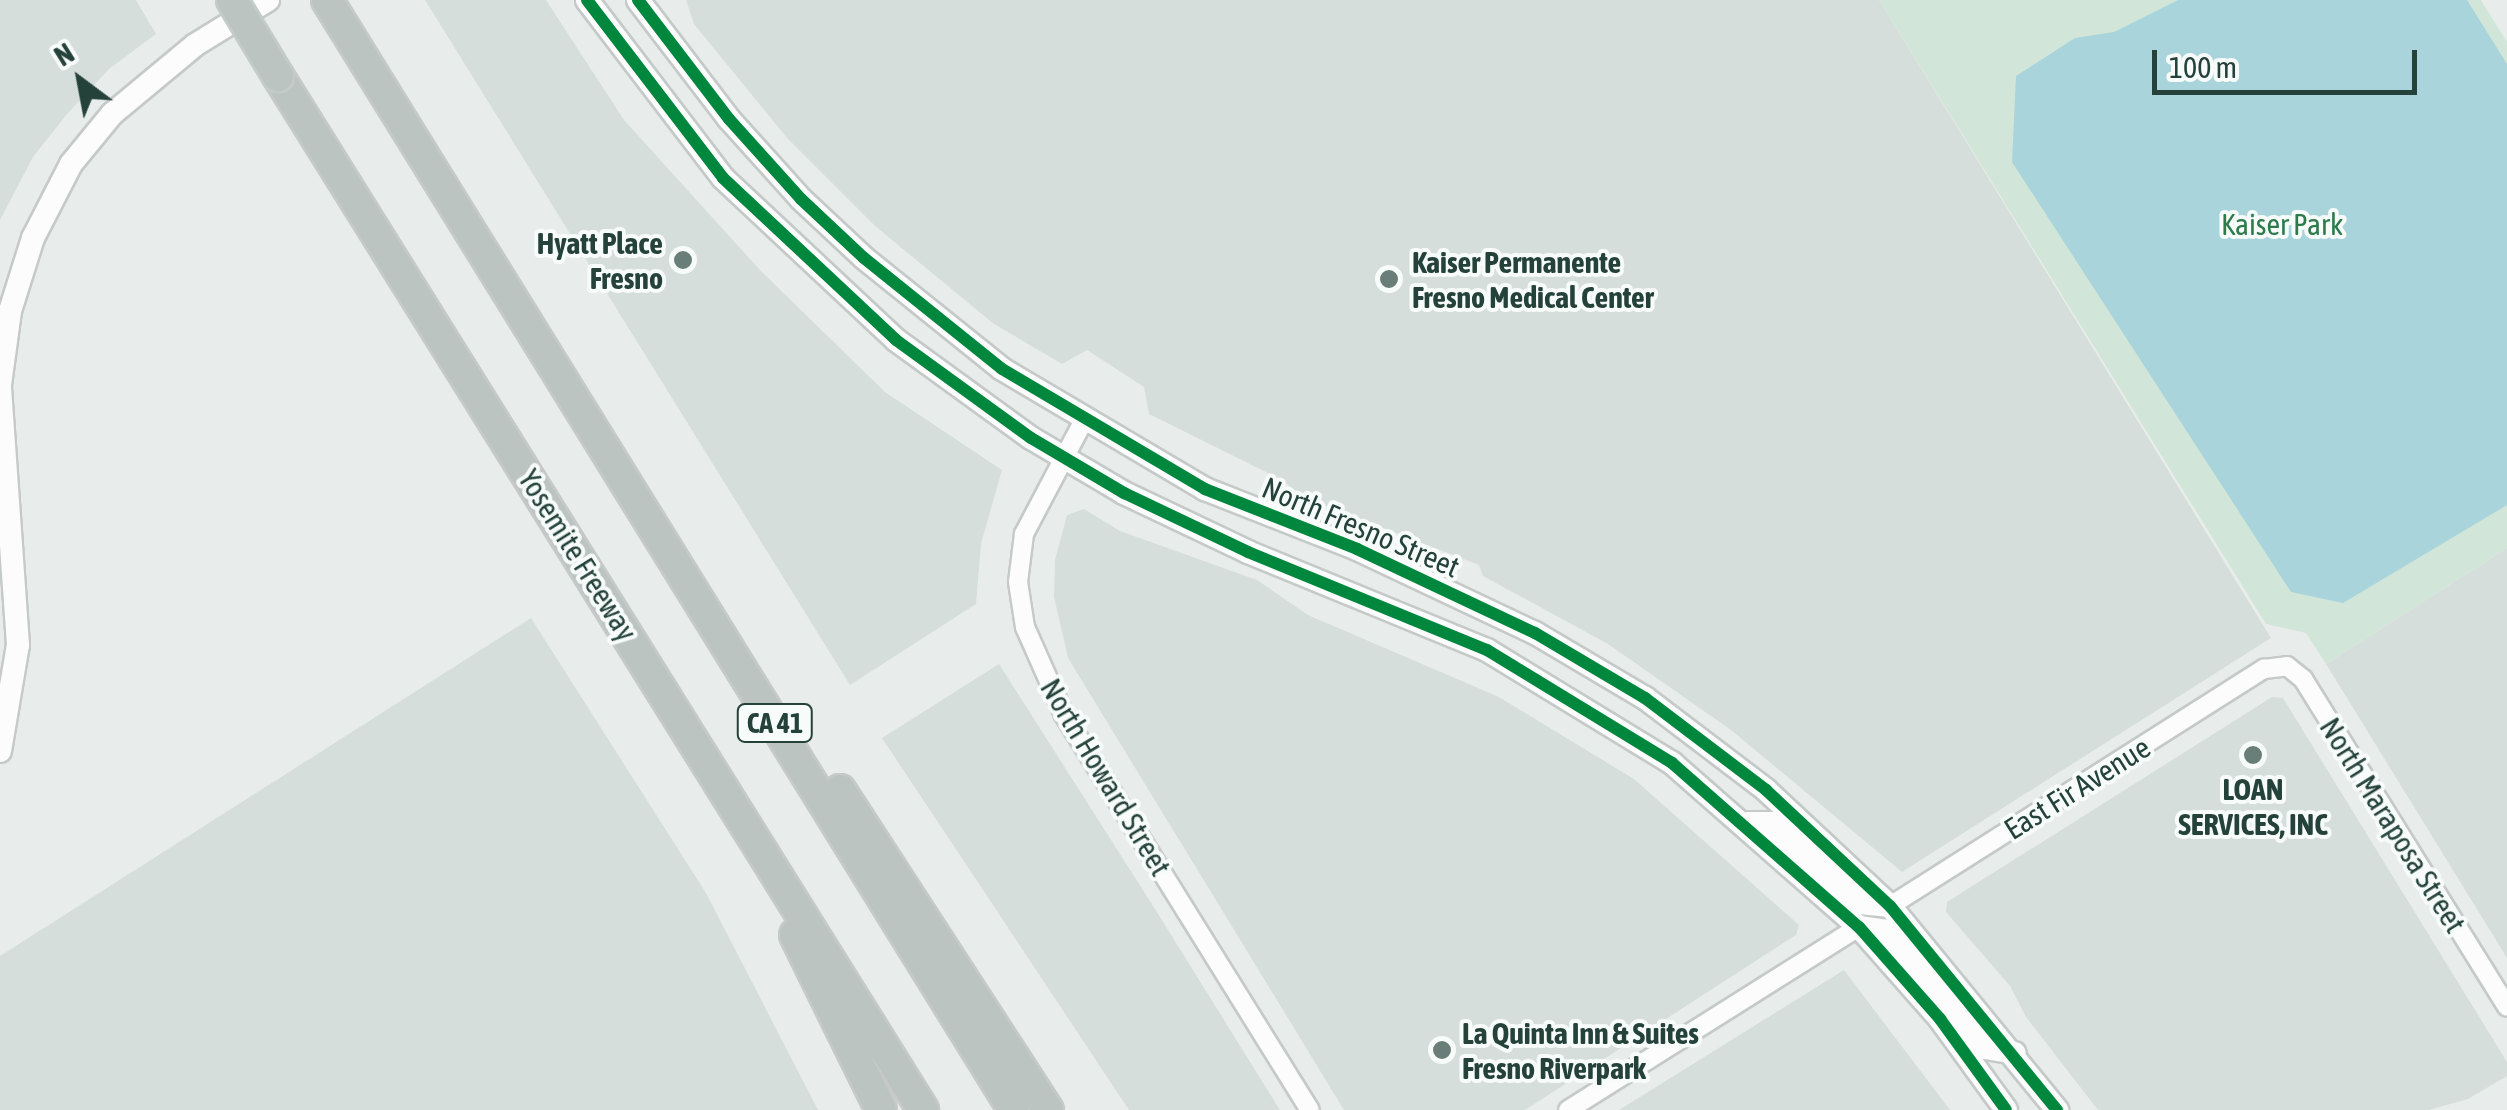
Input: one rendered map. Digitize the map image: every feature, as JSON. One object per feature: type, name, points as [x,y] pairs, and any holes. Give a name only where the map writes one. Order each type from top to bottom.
[{"type":"highway","name":"Yosemite Freeway","points":[[232,0],[923,1110]]},
{"type":"highway","name":"CA 41","points":[[328,0],[1014,1110]]},
{"type":"highway","points":[[537,336],[1048,1110]]},
{"type":"highway","points":[[724,789],[882,1110]]},
{"type":"main road","points":[[0,751],[18,645],[0,384],[10,311],[38,223],[71,164],[112,114],[179,57],[268,0]]},
{"type":"main road","name":"North Fresno Street","points":[[587,0],[669,114],[793,250],[896,340],[1060,457],[1184,524],[1486,650],[1672,763],[1748,823],[1859,927],[1940,1019],[2006,1110]]},
{"type":"main road","name":"North Fresno Street","points":[[638,0],[728,119],[864,258],[949,330],[1083,422],[1205,489],[1442,586],[1645,698],[1766,790],[1890,906],[2015,1053],[2057,1110]]},
{"type":"main road","points":[[1748,823],[1774,824],[1860,903],[1890,906]]},
{"type":"main road","points":[[1859,927],[1886,931],[1986,1048],[2015,1053]]},
{"type":"street","name":"North Howard Street","points":[[1083,422],[1033,510],[1019,561],[1020,604],[1036,654],[1064,715],[1310,1110]]},
{"type":"street","name":"North Maraposa Street","points":[[2264,670],[2287,666],[2303,679],[2507,1008]]},
{"type":"street","name":"East Fir Avenue","points":[[1890,906],[2264,670]]},
{"type":"street","points":[[1568,1110],[1859,927]]},
{"type":"shaded area","points":[[0,0],[136,0],[156,34],[109,69],[67,114],[33,157],[0,220]]},
{"type":"shaded area","points":[[425,0],[546,0],[624,120],[760,270],[885,392],[1002,470],[981,544],[976,604],[850,685]]},
{"type":"shaded area","name":"Kaiser Permanente Fresno Medical Center","points":[[686,0],[1879,0],[2271,638],[1902,872],[1731,730],[1608,644],[1483,576],[1479,565],[1305,498],[1282,480],[1149,414],[1144,387],[1087,350],[1062,364],[994,324],[875,226],[788,139],[694,24]]},
{"type":"shaded area","points":[[1084,509],[1120,531],[1257,580],[1308,615],[1499,697],[1634,779],[1799,925],[1796,935],[1525,1110],[1344,1110],[1068,658],[1054,597],[1055,560],[1067,515]]},
{"type":"shaded area","points":[[2507,548],[2507,958],[2326,664]]},
{"type":"shaded area","points":[[531,618],[706,893],[818,1110],[0,1110],[0,956]]},
{"type":"shaded area","points":[[999,664],[1280,1110],[1129,1110],[882,738]]},
{"type":"shaded area","points":[[2272,697],[2283,698],[2507,1062],[2507,1076],[2468,1099],[2429,1110],[2098,1110],[2026,1017],[2010,986],[1946,912],[1947,902]]},
{"type":"shaded area","points":[[1844,970],[1950,1110],[1619,1110]]},
{"type":"green space","name":"Kaiser Park","points":[[1879,0],[2481,0],[2507,42],[2507,548],[2326,664],[2306,633],[2266,624]]},
{"type":"water","name":"Kaiser Park","points":[[2178,0],[2467,0],[2507,64],[2507,505],[2343,603],[2291,592],[2012,162],[2016,76],[2075,38],[2114,32]]},
{"type":"cycle path","points":[[587,0],[723,178],[896,340],[1031,438],[1124,493],[1248,552],[1487,650],[1672,763],[1859,927],[1940,1019],[2006,1110]]},
{"type":"cycle path","points":[[638,0],[729,119],[801,199],[864,258],[1002,369],[1205,489],[1357,549],[1535,633],[1645,698],[1766,790],[1890,906],[2057,1110]]},
{"type":"place","name":"Hyatt Place Fresno","points":[[683,260]]},
{"type":"place","name":"Kaiser Permanente Fresno Medical Center","points":[[1389,279]]},
{"type":"place","name":"LOAN SERVICES, INC","points":[[2253,755]]},
{"type":"place","name":"La Quinta Inn & Suites Fresno Riverpark","points":[[1442,1050]]}]
